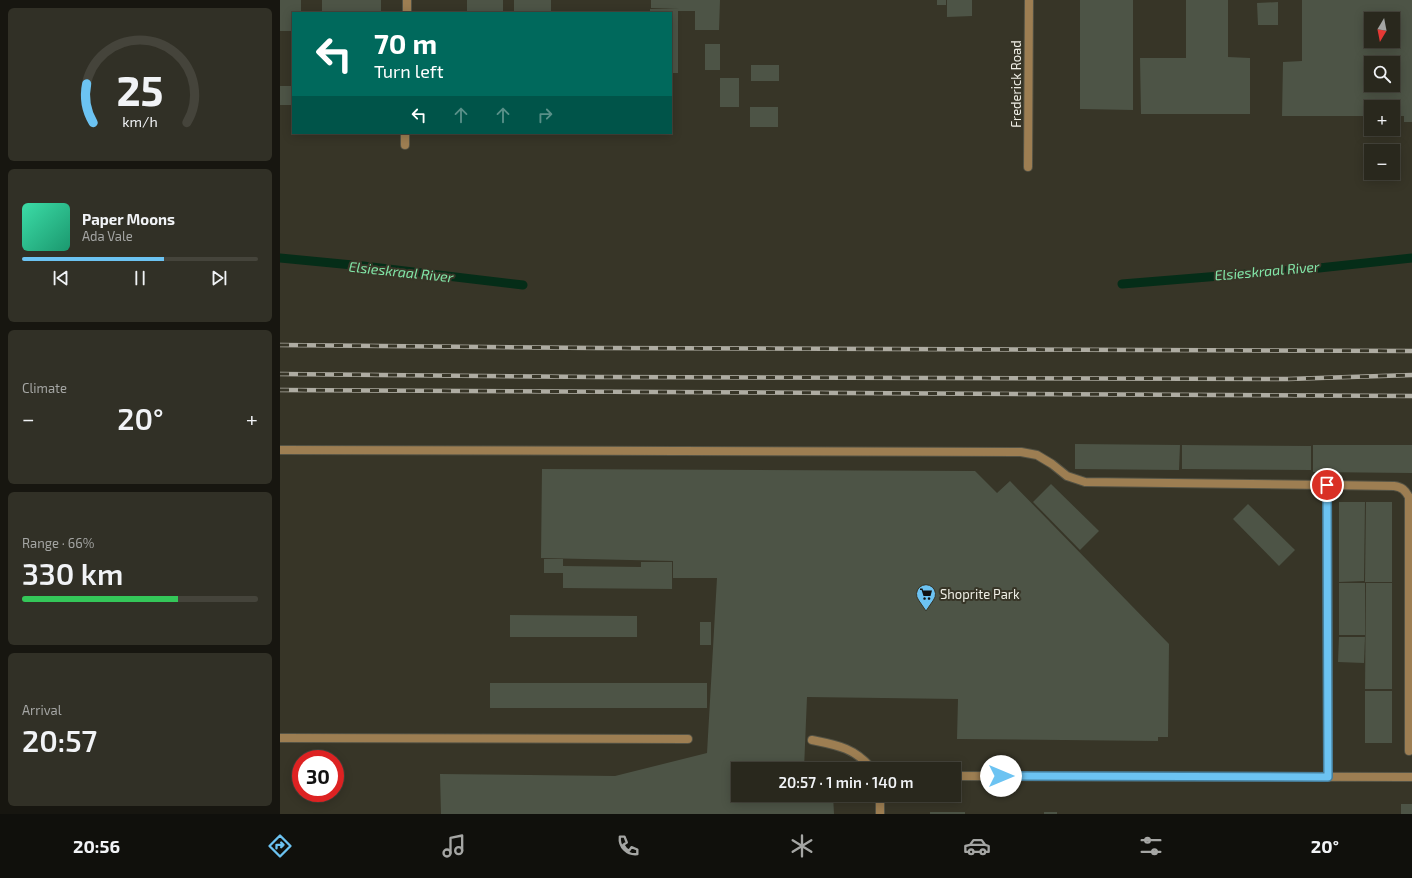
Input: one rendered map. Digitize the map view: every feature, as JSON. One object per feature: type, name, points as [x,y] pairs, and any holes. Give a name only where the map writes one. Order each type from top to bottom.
[{"type":"street","points":[[407,0],[407,12]]},
{"type":"street","name":"Frederick Road","points":[[1028,167],[1029,0]]},
{"type":"street","points":[[404,145],[405,134]]},
{"type":"street","points":[[280,450],[1021,452],[1037,455],[1052,464],[1067,476],[1085,482],[1400,487],[1409,497],[1409,751]]},
{"type":"street","points":[[1327,485],[1328,777]]},
{"type":"street","points":[[280,738],[688,739]]},
{"type":"street","points":[[812,740],[834,744],[851,751],[866,762]]},
{"type":"street","points":[[961,776],[1412,778]]},
{"type":"street","points":[[880,812],[882,802]]},
{"type":"building","points":[[280,0],[301,0],[301,12],[292,12],[292,31],[280,31]]},
{"type":"building","points":[[322,0],[381,0],[381,12],[322,12]]},
{"type":"building","points":[[467,0],[503,0],[503,12],[467,12]]},
{"type":"building","points":[[514,0],[551,0],[551,12],[514,12]]},
{"type":"building","points":[[651,0],[720,0],[719,30],[695,30],[695,11],[678,11],[678,73],[673,73],[673,81],[672,12],[650,12],[650,9],[679,8],[651,8]]},
{"type":"building","points":[[937,0],[946,0],[946,5],[937,5]]},
{"type":"building","points":[[947,0],[972,0],[972,16],[947,17]]},
{"type":"building","points":[[1080,0],[1133,0],[1133,110],[1080,109]]},
{"type":"building","points":[[1186,0],[1228,0],[1228,57],[1250,58],[1250,114],[1141,114],[1140,58],[1186,58]]},
{"type":"building","points":[[1302,0],[1412,0],[1412,122],[1404,122],[1404,116],[1400,116],[1400,100],[1364,100],[1364,116],[1282,116],[1283,62],[1302,61]]},
{"type":"building","points":[[1278,2],[1278,25],[1258,25],[1257,3]]},
{"type":"building","points":[[705,44],[720,44],[720,70],[705,70]]},
{"type":"building","points":[[751,65],[779,65],[779,81],[751,81]]},
{"type":"building","points":[[720,78],[739,78],[739,107],[720,107]]},
{"type":"building","points":[[280,86],[291,86],[292,105],[280,105]]},
{"type":"building","points":[[750,107],[778,107],[778,127],[750,127]]},
{"type":"building","points":[[1075,444],[1180,445],[1179,470],[1075,469]]},
{"type":"building","points":[[1182,445],[1311,446],[1311,470],[1182,469]]},
{"type":"building","points":[[1313,445],[1412,445],[1412,473],[1313,472]]},
{"type":"building","name":"Shoprite Park","points":[[542,469],[975,471],[997,493],[1010,481],[1169,644],[1168,737],[1158,737],[1158,741],[957,739],[958,699],[807,697],[804,762],[731,762],[731,802],[833,802],[834,814],[441,814],[440,774],[615,776],[707,753],[717,578],[673,578],[673,561],[541,558]]},
{"type":"building","points":[[1051,484],[1099,531],[1080,550],[1033,502]]},
{"type":"building","points":[[1339,502],[1365,502],[1364,581],[1339,582]]},
{"type":"building","points":[[1366,502],[1392,502],[1392,582],[1365,582]]},
{"type":"building","points":[[1248,504],[1295,550],[1279,566],[1233,519]]},
{"type":"building","points":[[544,559],[563,559],[563,573],[544,573]]},
{"type":"building","points":[[641,562],[672,562],[672,589],[563,588],[563,566],[641,567]]},
{"type":"building","points":[[1339,583],[1365,583],[1365,635],[1339,635]]},
{"type":"building","points":[[1366,583],[1392,583],[1392,689],[1365,689]]},
{"type":"building","points":[[510,615],[637,616],[637,637],[510,637]]},
{"type":"building","points":[[700,622],[711,622],[711,645],[700,645]]},
{"type":"building","points":[[1339,637],[1365,637],[1364,663],[1338,662]]},
{"type":"building","points":[[490,683],[707,683],[707,708],[490,708]]},
{"type":"building","points":[[1365,691],[1392,691],[1392,743],[1365,743]]},
{"type":"building","points":[[1401,804],[1412,804],[1412,814],[1401,814]]},
{"type":"building","points":[[930,812],[965,812],[965,814],[930,814]]},
{"type":"building","points":[[1044,812],[1057,812],[1057,814],[1044,814]]},
{"type":"waterway","name":"Elsieskraal River","points":[[280,258],[363,266],[523,285]]},
{"type":"waterway","name":"Elsieskraal River","points":[[1122,284],[1319,268],[1412,258]]},
{"type":"railway","points":[[280,345],[597,348],[1412,351]]},
{"type":"railway","points":[[280,374],[596,377],[1288,379],[1412,375]]},
{"type":"railway","points":[[280,390],[1412,396]]},
{"type":"place","name":"Shoprite Park","points":[[926,611]]},
{"type":"route","points":[[1001,776],[1328,777],[1327,485]]}]
